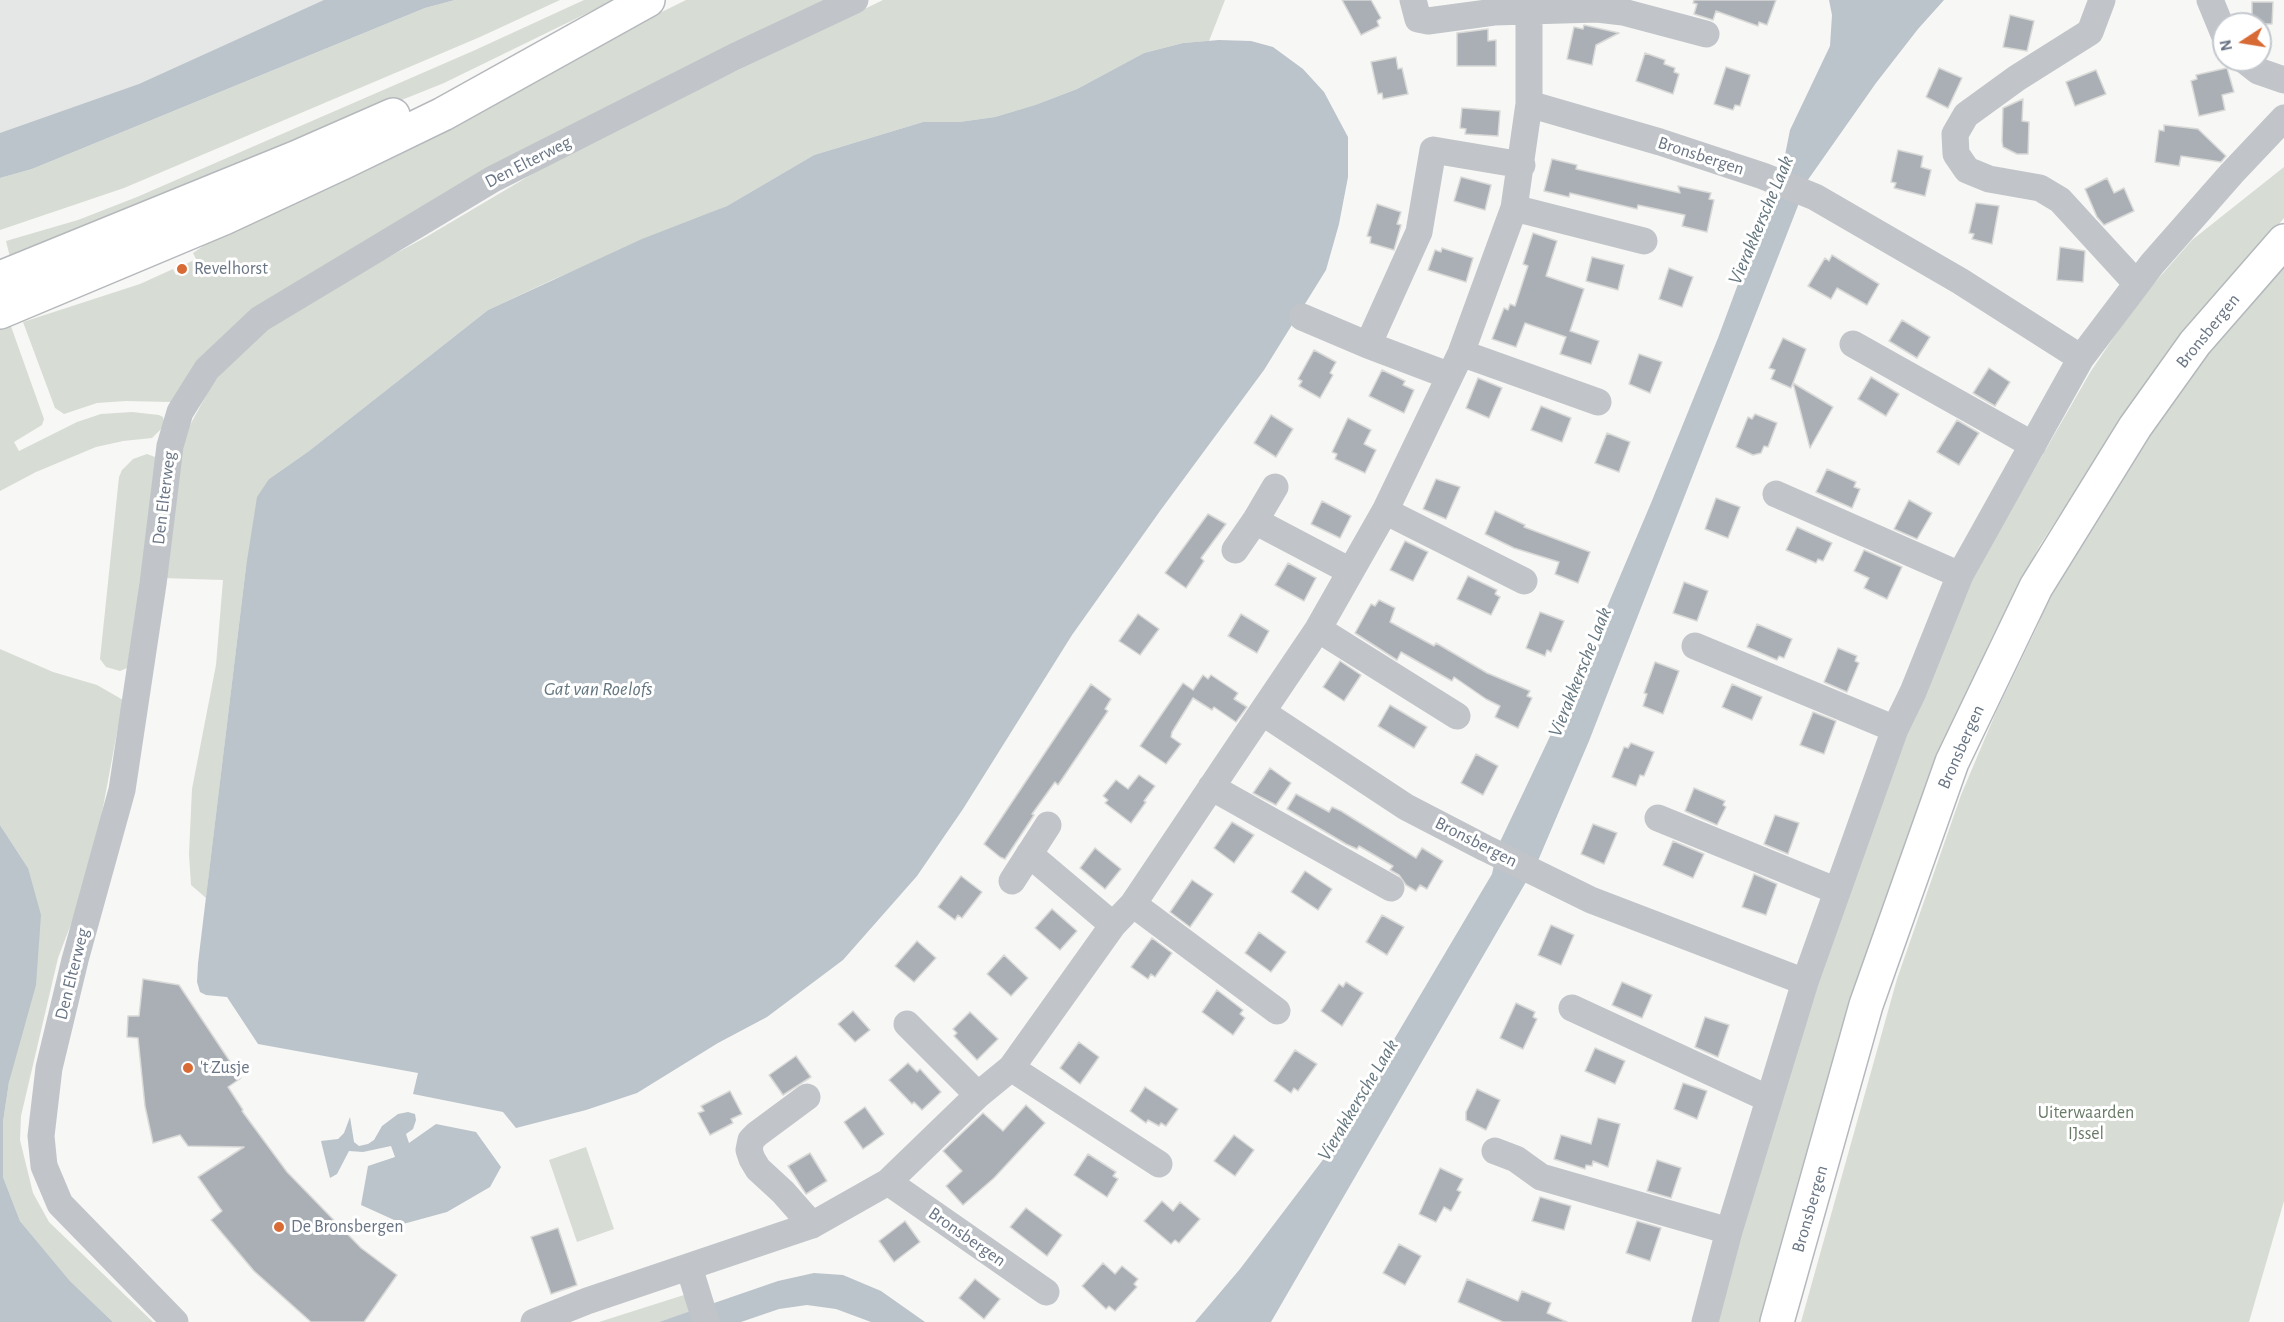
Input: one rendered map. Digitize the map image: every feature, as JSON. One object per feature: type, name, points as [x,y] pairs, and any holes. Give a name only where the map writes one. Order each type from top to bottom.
[{"type":"main road","points":[[0,278],[295,158],[647,0]]},
{"type":"main road","points":[[0,312],[224,219],[344,162],[443,114],[647,0]]},
{"type":"main road","name":"Bronsbergen","points":[[1778,1322],[1866,1005],[1952,762],[2036,587],[2134,427],[2195,343],[2284,241]]},
{"type":"street","name":"Den Elterweg","points":[[175,1322],[60,1204],[44,1166],[41,1136],[49,1068],[75,960],[122,790],[153,584],[170,446],[180,412],[207,369],[260,319],[493,178],[734,57],[855,0]]},
{"type":"street","points":[[1413,0],[1418,19],[1428,21],[1529,5],[1623,12],[1706,34]]},
{"type":"street","points":[[2102,0],[2090,32],[2017,78],[1966,115],[1955,134],[1956,154],[1967,170],[1989,179],[2040,188],[2060,200],[2137,284]]},
{"type":"street","points":[[534,1322],[587,1301],[812,1225],[888,1182],[978,1095],[1011,1068],[1113,925],[1132,904],[1318,629],[1385,511],[1455,365],[1514,208],[1529,104],[1529,5]]},
{"type":"street","points":[[2261,72],[2284,80]]},
{"type":"street","name":"Bronsbergen","points":[[1529,104],[1660,142],[1763,176],[1815,197],[1960,281],[2081,358]]},
{"type":"street","points":[[1705,1322],[1729,1231],[1805,982],[1894,729],[1913,692],[1960,575],[2081,358],[2137,284],[2232,173],[2284,118]]},
{"type":"street","points":[[1368,345],[1419,232],[1433,150],[1522,165]]},
{"type":"street","points":[[1514,208],[1644,241]]},
{"type":"street","points":[[1302,317],[1368,345],[1598,402]]},
{"type":"street","points":[[1853,344],[2033,445]]},
{"type":"street","points":[[1235,550],[1275,487]]},
{"type":"street","points":[[1776,494],[1960,575]]},
{"type":"street","points":[[1385,511],[1524,581]]},
{"type":"street","points":[[1255,521],[1350,571]]},
{"type":"street","points":[[1318,629],[1458,716]]},
{"type":"street","points":[[1695,646],[1894,729]]},
{"type":"street","name":"Bronsbergen","points":[[1262,712],[1406,807],[1485,848],[1591,900],[1805,982]]},
{"type":"street","points":[[1211,787],[1390,888]]},
{"type":"street","points":[[1658,818],[1837,891]]},
{"type":"street","points":[[1012,881],[1048,825]]},
{"type":"street","points":[[1029,854],[1113,925]]},
{"type":"street","points":[[1132,904],[1277,1011]]},
{"type":"street","points":[[1572,1008],[1769,1099]]},
{"type":"street","points":[[907,1024],[978,1095]]},
{"type":"street","points":[[1011,1068],[1159,1164]]},
{"type":"street","points":[[807,1097],[757,1134],[751,1140],[749,1150],[758,1169],[783,1192],[812,1225]]},
{"type":"street","points":[[1495,1151],[1516,1159],[1541,1177],[1729,1231]]},
{"type":"street","name":"Bronsbergen","points":[[888,1182],[1046,1292]]},
{"type":"street","points":[[689,1267],[703,1312]]},
{"type":"shaded area","points":[[0,0],[391,0],[0,163]]},
{"type":"green space","points":[[455,0],[560,0],[480,37],[124,188],[0,230],[0,178],[32,169],[425,8]]},
{"type":"green space","points":[[584,0],[614,0],[444,83],[10,257],[6,241],[78,220],[137,197],[473,51]]},
{"type":"green space","points":[[686,0],[828,0],[306,280],[171,402],[97,403],[64,414],[55,408],[23,322],[140,284],[173,269],[176,275],[186,271],[184,265],[196,259],[193,253],[243,219]]},
{"type":"green space","points":[[883,0],[1225,0],[1209,41],[1183,43],[1144,53],[1077,89],[995,117],[959,122],[923,122],[814,155],[727,206],[552,280],[488,310],[309,451],[269,479],[246,567],[206,898],[191,885],[189,854],[192,789],[216,665],[223,580],[162,578],[183,438],[208,392],[239,345],[296,307],[426,237],[600,134],[664,106]]},
{"type":"green space","points":[[2284,167],[2284,218],[2177,346],[2098,456],[2040,545],[1992,637],[1940,754],[1914,820],[1894,894],[1763,1322],[1715,1322],[1801,1020],[1881,797],[1944,640],[1978,567],[2091,371],[2137,303],[2192,240]]},
{"type":"green space","name":"Uiterwaarden IJssel","points":[[2284,259],[2284,1201],[2249,1322],[1801,1322],[1897,979],[1961,795],[1997,710],[2038,625],[2053,585],[2120,468],[2204,352]]},
{"type":"green space","points":[[8,318],[44,419],[42,425],[14,442],[19,451],[77,422],[101,414],[132,412],[159,415],[163,417],[165,425],[152,438],[96,447],[36,472],[0,491],[0,321]]},
{"type":"green space","points":[[147,454],[155,457],[159,466],[127,668],[120,671],[106,667],[100,659],[119,477],[122,470],[133,459]]},
{"type":"green space","points":[[0,649],[53,672],[97,685],[123,700],[96,845],[58,958],[21,1116],[20,1140],[33,1193],[49,1222],[153,1322],[113,1322],[70,1281],[20,1221],[3,1177],[3,1122],[9,1082],[28,868],[0,825]]},
{"type":"green space","points":[[586,1147],[614,1229],[577,1242],[549,1160]]},
{"type":"green space","points":[[684,1295],[690,1312],[659,1322],[599,1322]]},
{"type":"water","points":[[324,0],[455,0],[425,8],[32,169],[0,178],[0,133],[139,84]]},
{"type":"water","points":[[1829,0],[1944,0],[1876,83],[1805,184],[1781,175],[1790,130],[1830,46],[1832,15]]},
{"type":"water","name":"Gat van Roelofs","points":[[1219,40],[1251,41],[1273,47],[1303,69],[1324,92],[1348,137],[1348,177],[1339,224],[1326,270],[1264,370],[1072,635],[963,809],[917,876],[843,960],[767,1017],[718,1043],[637,1093],[586,1110],[516,1128],[503,1112],[413,1094],[418,1073],[258,1044],[227,997],[206,995],[200,992],[197,982],[198,963],[246,567],[257,497],[269,479],[309,451],[488,310],[642,239],[727,206],[814,155],[923,122],[959,122],[995,117],[1077,89],[1144,53],[1183,43]]},
{"type":"water","name":"Vierakkersche Laak","points":[[1774,187],[1801,198],[1589,741],[1537,863],[1271,1322],[1195,1322],[1240,1269],[1322,1161],[1492,874],[1498,846],[1571,692],[1651,503],[1718,338]]},
{"type":"water","points":[[0,825],[28,868],[41,915],[36,985],[9,1082],[3,1122],[3,1177],[20,1221],[70,1281],[113,1322],[0,1322]]},
{"type":"water","points":[[408,1112],[415,1114],[416,1120],[413,1129],[406,1134],[409,1143],[436,1124],[476,1132],[501,1167],[490,1187],[447,1212],[403,1224],[361,1205],[368,1166],[395,1157],[391,1146],[363,1152],[349,1151],[337,1174],[330,1178],[321,1141],[338,1139],[344,1133],[350,1117],[354,1142],[359,1146],[368,1144],[374,1140],[382,1126],[398,1114]]},
{"type":"water","points":[[814,1273],[843,1275],[881,1291],[925,1322],[871,1322],[836,1309],[807,1305],[779,1309],[741,1322],[659,1322],[778,1281]]},
{"type":"building","points":[[1342,0],[1371,0],[1381,18],[1377,21],[1379,26],[1361,35]]},
{"type":"building","points":[[1694,0],[1776,0],[1767,25],[1759,22],[1758,26],[1716,11],[1713,20],[1694,14],[1697,4],[1693,3]]},
{"type":"building","points":[[2252,2],[2273,2],[2272,24],[2272,12],[2252,12]]},
{"type":"building","points":[[2010,15],[2034,21],[2027,51],[2003,47]]},
{"type":"building","points":[[1584,25],[1619,33],[1596,45],[1592,65],[1567,59],[1574,27],[1583,29]]},
{"type":"building","points":[[1488,29],[1488,41],[1496,40],[1496,66],[1457,66],[1457,33]]},
{"type":"building","points":[[1645,53],[1665,60],[1664,64],[1675,68],[1674,72],[1679,74],[1673,94],[1636,81]]},
{"type":"building","points":[[1396,57],[1398,69],[1402,68],[1408,94],[1383,99],[1382,93],[1378,94],[1371,62]]},
{"type":"building","points":[[1726,67],[1750,75],[1740,106],[1735,105],[1733,110],[1714,104]]},
{"type":"building","points":[[1939,68],[1962,78],[1948,108],[1926,97]]},
{"type":"building","points":[[2096,70],[2106,94],[2075,106],[2066,82]]},
{"type":"building","points":[[2212,71],[2228,72],[2234,92],[2222,95],[2225,110],[2199,116],[2191,81],[2197,79],[2196,75]]},
{"type":"building","points":[[2023,99],[2022,121],[2029,122],[2028,154],[2017,154],[2003,147],[2003,108]]},
{"type":"building","points":[[1462,108],[1500,111],[1498,136],[1465,134],[1466,129],[1460,128]]},
{"type":"building","points":[[2164,125],[2198,129],[2226,156],[2221,162],[2181,156],[2179,166],[2155,162],[2159,130],[2164,131]]},
{"type":"building","points":[[1898,150],[1923,156],[1921,167],[1931,170],[1925,196],[1894,188],[1896,183],[1891,182]]},
{"type":"building","points":[[1552,159],[1577,165],[1576,169],[1680,193],[1678,186],[1711,193],[1709,199],[1714,200],[1707,232],[1682,226],[1685,215],[1638,205],[1637,209],[1570,193],[1569,197],[1544,191]]},
{"type":"building","points":[[1461,177],[1491,185],[1485,210],[1454,201]]},
{"type":"building","points":[[2107,178],[2114,193],[2124,188],[2134,211],[2104,225],[2097,217],[2085,189]]},
{"type":"building","points":[[1976,203],[1999,206],[1992,244],[1972,239],[1974,234],[1969,233]]},
{"type":"building","points":[[1377,204],[1401,212],[1397,224],[1401,225],[1394,250],[1370,243],[1371,237],[1367,236]]},
{"type":"building","points":[[1533,233],[1557,241],[1546,276],[1584,289],[1570,331],[1599,341],[1591,364],[1560,354],[1566,337],[1525,323],[1516,347],[1492,339],[1504,308],[1508,310],[1510,304],[1515,306],[1528,266],[1523,264]]},
{"type":"building","points":[[2060,247],[2085,251],[2083,282],[2057,280]]},
{"type":"building","points":[[1442,248],[1473,258],[1466,282],[1428,270],[1435,250],[1441,252]]},
{"type":"building","points":[[1832,255],[1879,284],[1867,305],[1837,288],[1831,299],[1808,286],[1825,258],[1829,261]]},
{"type":"building","points":[[1592,257],[1624,265],[1618,290],[1586,281]]},
{"type":"building","points":[[1669,268],[1693,277],[1682,307],[1659,299]]},
{"type":"building","points":[[1902,320],[1930,337],[1917,358],[1889,341]]},
{"type":"building","points":[[1783,338],[1806,349],[1791,388],[1771,379],[1775,370],[1769,368]]},
{"type":"building","points":[[1314,350],[1336,362],[1330,373],[1333,375],[1320,398],[1299,386],[1302,381],[1298,379]]},
{"type":"building","points":[[1639,354],[1662,362],[1650,393],[1629,384]]},
{"type":"building","points":[[1989,368],[2010,382],[1995,406],[1973,393]]},
{"type":"building","points":[[1382,370],[1405,381],[1403,385],[1414,390],[1404,413],[1369,396]]},
{"type":"building","points":[[1871,377],[1899,394],[1886,416],[1858,399]]},
{"type":"building","points":[[1478,378],[1502,388],[1489,418],[1466,408]]},
{"type":"building","points":[[1793,383],[1833,407],[1810,448]]},
{"type":"building","points":[[1541,406],[1571,418],[1562,442],[1531,430]]},
{"type":"building","points":[[1755,414],[1777,423],[1768,447],[1764,446],[1761,453],[1753,455],[1736,447],[1748,417],[1752,419]]},
{"type":"building","points":[[1271,415],[1293,429],[1276,457],[1254,443]]},
{"type":"building","points":[[1348,418],[1371,430],[1364,444],[1376,450],[1365,473],[1335,459],[1337,454],[1332,452]]},
{"type":"building","points":[[1957,420],[1979,433],[1959,465],[1937,452]]},
{"type":"building","points":[[1607,433],[1630,442],[1619,472],[1595,463]]},
{"type":"building","points":[[1827,469],[1856,482],[1854,487],[1860,489],[1852,508],[1816,492]]},
{"type":"building","points":[[1436,479],[1460,487],[1446,519],[1423,509]]},
{"type":"building","points":[[1716,498],[1740,507],[1728,538],[1705,529]]},
{"type":"building","points":[[1909,500],[1932,513],[1917,539],[1894,529]]},
{"type":"building","points":[[1322,501],[1351,516],[1340,538],[1311,524]]},
{"type":"building","points":[[1495,511],[1525,525],[1524,527],[1590,552],[1578,583],[1555,574],[1559,562],[1514,548],[1485,534]]},
{"type":"building","points":[[1208,514],[1226,524],[1201,558],[1204,561],[1186,588],[1165,573]]},
{"type":"building","points":[[1797,527],[1832,543],[1823,561],[1818,559],[1816,563],[1786,550]]},
{"type":"building","points":[[1405,541],[1428,552],[1413,581],[1390,570]]},
{"type":"building","points":[[1864,550],[1902,567],[1887,599],[1864,588],[1869,578],[1854,571]]},
{"type":"building","points":[[1288,563],[1316,578],[1304,601],[1275,585]]},
{"type":"building","points":[[1468,576],[1497,590],[1495,594],[1500,597],[1491,615],[1457,599]]},
{"type":"building","points":[[1684,582],[1708,591],[1697,621],[1673,613]]},
{"type":"building","points":[[1379,600],[1395,608],[1390,622],[1434,646],[1436,643],[1487,673],[1530,691],[1527,696],[1532,698],[1518,728],[1495,717],[1500,706],[1454,677],[1452,681],[1401,652],[1397,660],[1355,633],[1371,604],[1375,606]]},
{"type":"building","points":[[1540,612],[1564,621],[1551,652],[1547,650],[1545,656],[1526,648]]},
{"type":"building","points":[[1138,614],[1159,629],[1140,655],[1119,641]]},
{"type":"building","points":[[1241,614],[1269,631],[1257,653],[1228,636]]},
{"type":"building","points":[[1757,624],[1792,639],[1784,658],[1779,656],[1777,660],[1747,647]]},
{"type":"building","points":[[1838,648],[1857,656],[1855,661],[1859,663],[1847,692],[1824,682]]},
{"type":"building","points":[[1340,661],[1361,675],[1344,701],[1323,687]]},
{"type":"building","points":[[1655,662],[1679,671],[1663,714],[1643,706],[1647,694],[1644,693]]},
{"type":"building","points":[[1203,675],[1208,679],[1211,675],[1238,693],[1234,699],[1247,707],[1236,722],[1214,707],[1212,710],[1193,698],[1172,732],[1171,737],[1181,744],[1166,764],[1140,746],[1183,683],[1193,690]]},
{"type":"building","points":[[1091,684],[1111,699],[1105,709],[1108,711],[1058,785],[1055,782],[1032,814],[1034,815],[1005,859],[1000,857],[984,844]]},
{"type":"building","points":[[1732,684],[1762,697],[1752,720],[1722,707]]},
{"type":"building","points":[[1390,705],[1427,727],[1414,748],[1378,726]]},
{"type":"building","points":[[1813,712],[1836,721],[1824,754],[1800,745]]},
{"type":"building","points":[[1631,743],[1654,752],[1644,776],[1640,775],[1636,786],[1612,777],[1624,747],[1628,748]]},
{"type":"building","points":[[1476,754],[1498,766],[1483,795],[1461,783]]},
{"type":"building","points":[[1270,768],[1291,783],[1276,805],[1253,793]]},
{"type":"building","points":[[1139,775],[1155,786],[1131,823],[1105,803],[1108,800],[1103,796],[1116,780],[1128,789]]},
{"type":"building","points":[[1694,788],[1725,801],[1723,805],[1726,807],[1717,825],[1685,811]]},
{"type":"building","points":[[1296,794],[1329,812],[1332,807],[1341,811],[1416,858],[1422,848],[1443,861],[1427,889],[1420,885],[1416,891],[1390,870],[1393,866],[1359,846],[1357,849],[1346,844],[1287,809]]},
{"type":"building","points":[[1775,815],[1799,823],[1788,854],[1764,844]]},
{"type":"building","points":[[1232,822],[1254,835],[1234,863],[1214,848]]},
{"type":"building","points":[[1593,824],[1617,833],[1604,864],[1581,854]]},
{"type":"building","points":[[1673,841],[1704,854],[1693,878],[1663,865]]},
{"type":"building","points":[[1095,848],[1121,869],[1105,889],[1080,868]]},
{"type":"building","points":[[1305,871],[1332,889],[1318,910],[1291,892]]},
{"type":"building","points":[[1754,874],[1777,884],[1766,915],[1742,907]]},
{"type":"building","points":[[961,876],[982,892],[962,918],[958,915],[955,920],[938,907]]},
{"type":"building","points":[[1192,880],[1213,894],[1190,927],[1170,912]]},
{"type":"building","points":[[1052,909],[1077,931],[1060,950],[1035,928]]},
{"type":"building","points":[[1382,915],[1404,927],[1387,955],[1366,942]]},
{"type":"building","points":[[1551,925],[1574,935],[1561,965],[1538,955]]},
{"type":"building","points":[[1259,932],[1286,952],[1271,972],[1245,953]]},
{"type":"building","points":[[1152,938],[1172,953],[1155,977],[1151,974],[1148,979],[1131,967]]},
{"type":"building","points":[[917,941],[936,958],[914,982],[895,966]]},
{"type":"building","points":[[1004,955],[1028,978],[1011,996],[987,974]]},
{"type":"building","points":[[143,979],[179,985],[241,1078],[228,1087],[242,1111],[287,1172],[361,1248],[397,1275],[364,1322],[311,1322],[254,1271],[211,1220],[222,1211],[198,1177],[244,1147],[188,1146],[180,1135],[153,1143],[145,1106],[138,1038],[127,1037],[128,1016],[139,1016]]},
{"type":"building","points":[[1346,982],[1363,993],[1342,1026],[1321,1011],[1339,984],[1343,987]]},
{"type":"building","points":[[1622,982],[1652,995],[1642,1018],[1612,1005]]},
{"type":"building","points":[[1217,990],[1243,1010],[1240,1014],[1245,1018],[1233,1035],[1202,1012]]},
{"type":"building","points":[[1516,1003],[1535,1012],[1533,1017],[1537,1019],[1523,1049],[1500,1038]]},
{"type":"building","points":[[853,1011],[870,1030],[855,1042],[838,1024]]},
{"type":"building","points":[[970,1012],[998,1039],[977,1060],[954,1036],[957,1033],[953,1029]]},
{"type":"building","points":[[1705,1017],[1729,1025],[1718,1057],[1695,1047]]},
{"type":"building","points":[[1079,1042],[1099,1057],[1080,1084],[1060,1068]]},
{"type":"building","points":[[1595,1048],[1625,1061],[1615,1084],[1585,1071]]},
{"type":"building","points":[[1295,1050],[1317,1064],[1298,1091],[1294,1088],[1291,1093],[1274,1081]]},
{"type":"building","points":[[796,1056],[811,1077],[783,1095],[769,1075]]},
{"type":"building","points":[[908,1063],[917,1072],[920,1069],[941,1092],[922,1110],[914,1102],[912,1104],[889,1080]]},
{"type":"building","points":[[1683,1083],[1707,1091],[1697,1119],[1674,1109]]},
{"type":"building","points":[[1145,1087],[1178,1109],[1166,1126],[1161,1123],[1159,1126],[1148,1120],[1146,1123],[1130,1111]]},
{"type":"building","points":[[1477,1089],[1500,1100],[1486,1130],[1466,1120],[1466,1112]]},
{"type":"building","points":[[730,1091],[742,1114],[731,1119],[733,1123],[710,1135],[698,1113],[704,1111],[701,1106]]},
{"type":"building","points":[[1026,1105],[1045,1123],[994,1178],[963,1205],[946,1186],[962,1171],[943,1151],[983,1113],[1003,1131]]},
{"type":"building","points":[[865,1107],[884,1134],[863,1149],[844,1122]]},
{"type":"building","points":[[1598,1118],[1620,1124],[1608,1167],[1593,1161],[1592,1166],[1586,1165],[1585,1169],[1554,1159],[1561,1135],[1591,1144]]},
{"type":"building","points":[[1234,1135],[1254,1150],[1235,1176],[1214,1161]]},
{"type":"building","points":[[810,1153],[827,1181],[806,1194],[788,1166]]},
{"type":"building","points":[[1088,1154],[1116,1172],[1113,1176],[1118,1179],[1107,1197],[1074,1175]]},
{"type":"building","points":[[1657,1160],[1681,1168],[1671,1198],[1647,1191]]},
{"type":"building","points":[[1440,1168],[1463,1179],[1457,1190],[1461,1192],[1451,1211],[1444,1207],[1436,1222],[1419,1214]]},
{"type":"building","points":[[1540,1197],[1571,1206],[1564,1230],[1532,1221]]},
{"type":"building","points":[[1162,1201],[1173,1211],[1180,1202],[1200,1219],[1179,1243],[1175,1240],[1171,1244],[1144,1221]]},
{"type":"building","points":[[1026,1208],[1062,1235],[1047,1256],[1010,1227]]},
{"type":"building","points":[[905,1221],[920,1242],[894,1262],[879,1241]]},
{"type":"building","points":[[1637,1221],[1661,1228],[1650,1261],[1626,1253]]},
{"type":"building","points":[[558,1228],[577,1285],[551,1294],[531,1237]]},
{"type":"building","points":[[1399,1244],[1421,1256],[1405,1285],[1383,1273]]},
{"type":"building","points":[[1103,1263],[1115,1274],[1122,1266],[1138,1279],[1134,1284],[1137,1287],[1115,1311],[1109,1306],[1106,1309],[1082,1286]]},
{"type":"building","points":[[975,1279],[1000,1299],[984,1319],[959,1298]]},
{"type":"building","points":[[1467,1279],[1518,1301],[1522,1291],[1551,1303],[1547,1313],[1567,1322],[1503,1322],[1458,1302]]},
{"type":"place","name":"Revelhorst","points":[[182,269]]},
{"type":"place","name":"'t Zusje","points":[[188,1068]]},
{"type":"place","name":"De Bronsbergen","points":[[279,1227]]}]
